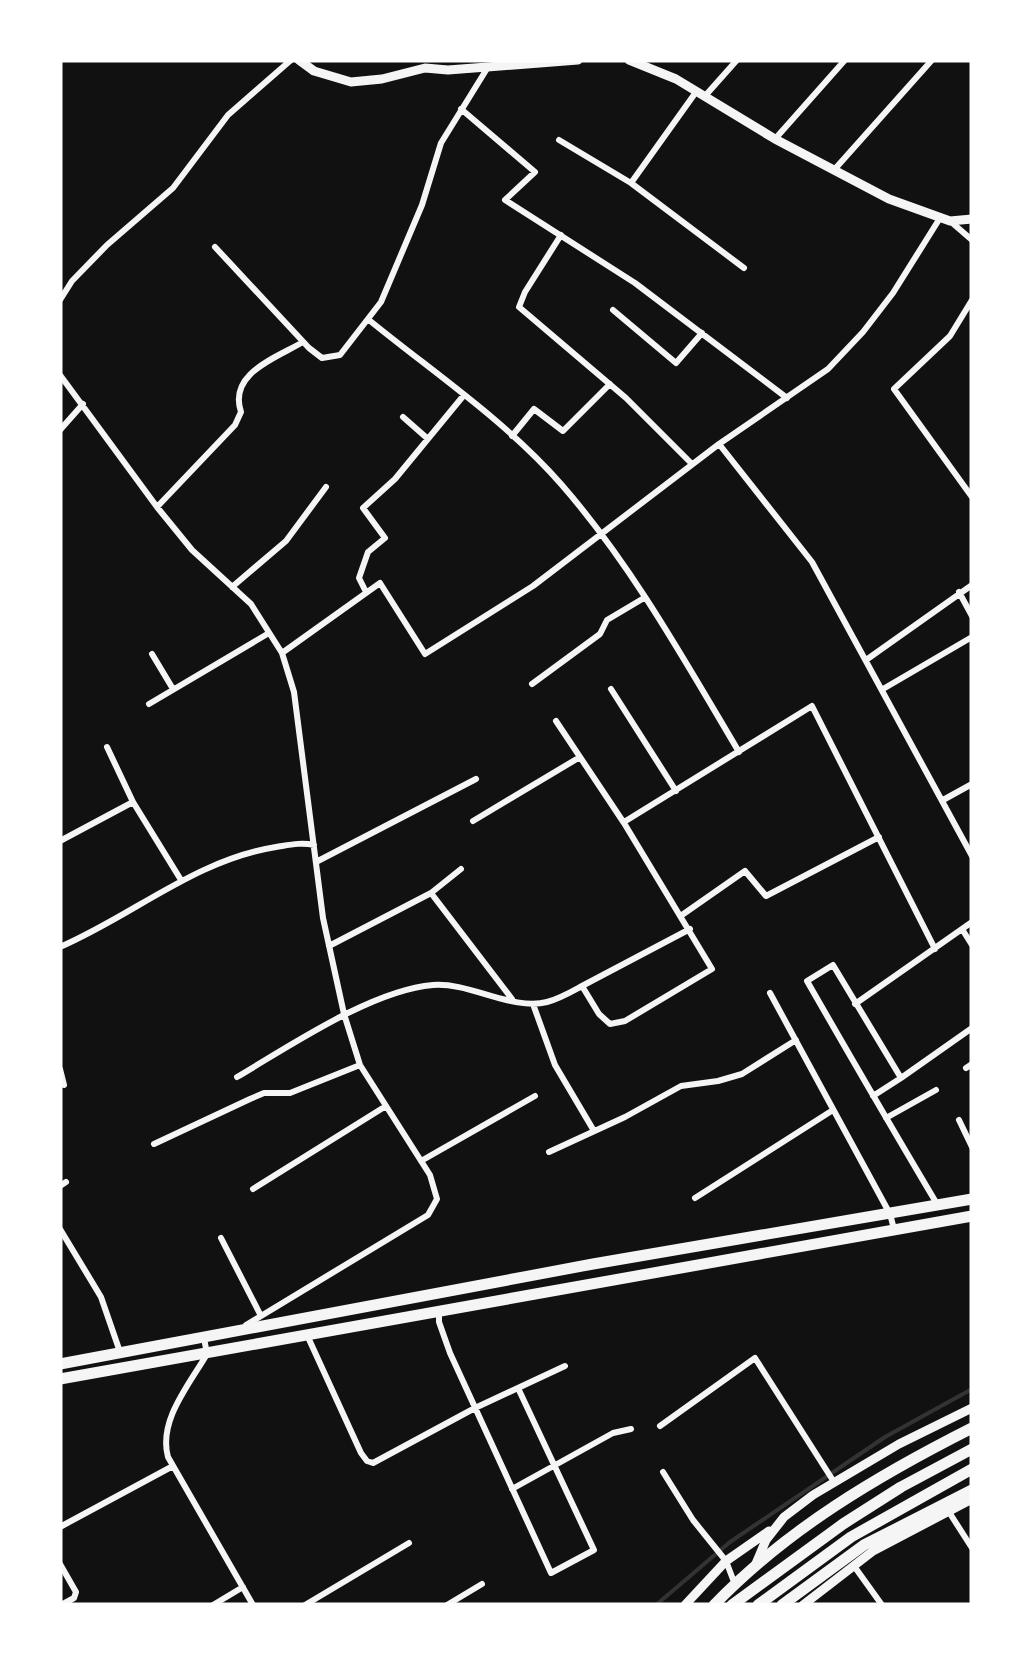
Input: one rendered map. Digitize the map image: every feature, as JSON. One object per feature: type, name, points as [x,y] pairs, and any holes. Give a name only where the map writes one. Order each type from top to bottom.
[{"type":"main road","points":[[60,1364],[593,1264],[972,1199]]},
{"type":"main road","points":[[60,1379],[972,1216]]},
{"type":"main road","points":[[714,1605],[795,1533],[972,1428]]},
{"type":"main road","points":[[732,1605],[806,1549],[900,1487],[972,1449]]},
{"type":"main road","points":[[758,1605],[852,1537],[972,1469]]},
{"type":"main road","points":[[782,1605],[864,1545],[972,1490]]},
{"type":"street","points":[[60,300],[63,290],[106,245],[166,196],[228,116],[295,60],[314,71],[351,82],[425,68],[578,60]]},
{"type":"street","points":[[630,60],[644,63],[701,93],[775,138],[890,199],[945,220],[972,240]]},
{"type":"street","points":[[631,183],[701,93],[736,60]]},
{"type":"street","points":[[775,138],[845,60]]},
{"type":"street","points":[[834,170],[932,60]]},
{"type":"street","points":[[214,248],[322,358],[340,354],[381,302],[422,205],[441,143],[488,66]]},
{"type":"street","points":[[461,110],[535,172],[506,200],[635,283],[787,398]]},
{"type":"street","points":[[559,140],[631,183],[744,268]]},
{"type":"street","points":[[945,220],[972,219]]},
{"type":"street","points":[[282,653],[380,583],[425,654],[533,586],[719,444],[828,369],[863,332],[945,220]]},
{"type":"street","points":[[560,235],[519,307],[610,384],[692,464]]},
{"type":"street","points":[[972,300],[950,336],[894,389],[972,497]]},
{"type":"street","points":[[613,310],[676,363],[702,333]]},
{"type":"street","points":[[369,320],[464,395],[560,483],[644,598],[739,752]]},
{"type":"street","points":[[157,507],[235,425],[241,412],[239,386],[248,374],[303,342]]},
{"type":"street","points":[[60,375],[157,507],[192,550],[251,604],[282,653],[294,692],[329,946],[344,1014],[360,1065],[430,1174],[436,1200],[428,1215],[235,1332],[238,1347]]},
{"type":"street","points":[[512,436],[534,408],[563,431],[610,384]]},
{"type":"street","points":[[366,592],[359,578],[368,552],[385,538],[362,508],[395,480],[464,395]]},
{"type":"street","points":[[60,430],[83,404]]},
{"type":"street","points":[[403,417],[428,440]]},
{"type":"street","points":[[719,444],[812,562],[972,856]]},
{"type":"street","points":[[232,586],[286,541],[326,487]]},
{"type":"street","points":[[866,660],[972,585]]},
{"type":"street","points":[[959,592],[972,616]]},
{"type":"street","points":[[532,684],[600,634],[604,623],[644,598]]},
{"type":"street","points":[[149,704],[269,633]]},
{"type":"street","points":[[883,688],[972,637]]},
{"type":"street","points":[[152,654],[174,690]]},
{"type":"street","points":[[612,689],[676,790]]},
{"type":"street","points":[[624,822],[812,706],[935,949]]},
{"type":"street","points":[[556,722],[624,822],[712,969],[625,1021],[610,1024],[582,986]]},
{"type":"street","points":[[107,747],[133,802],[181,880]]},
{"type":"street","points":[[473,821],[580,757]]},
{"type":"street","points":[[316,862],[476,779]]},
{"type":"street","points":[[943,800],[972,784]]},
{"type":"street","points":[[60,841],[133,802]]},
{"type":"street","points":[[682,915],[745,871],[766,896],[879,837]]},
{"type":"street","points":[[60,947],[98,931],[181,880],[241,855],[305,843],[314,845]]},
{"type":"street","points":[[329,946],[431,893],[461,869]]},
{"type":"street","points":[[431,893],[513,1000]]},
{"type":"street","points":[[855,1004],[972,922]]},
{"type":"street","points":[[237,1076],[344,1014],[432,985],[451,985],[533,1004],[549,1002],[690,930]]},
{"type":"street","points":[[962,930],[972,945]]},
{"type":"street","points":[[901,1078],[833,965],[806,981],[938,1205]]},
{"type":"street","points":[[770,993],[890,1214],[895,1230]]},
{"type":"street","points":[[533,1004],[556,1065],[594,1131]]},
{"type":"street","points":[[873,1096],[972,1028]]},
{"type":"street","points":[[549,1152],[681,1086],[718,1082],[742,1074],[796,1040]]},
{"type":"street","points":[[154,1144],[250,1099],[264,1094],[290,1094],[360,1065]]},
{"type":"street","points":[[60,1069],[64,1085]]},
{"type":"street","points":[[886,1118],[936,1090]]},
{"type":"street","points":[[421,1161],[534,1096]]},
{"type":"street","points":[[253,1189],[386,1106]]},
{"type":"street","points":[[695,1198],[834,1110]]},
{"type":"street","points":[[959,1120],[972,1147]]},
{"type":"street","points":[[60,1229],[102,1297],[121,1353]]},
{"type":"street","points":[[221,1238],[261,1316]]},
{"type":"street","points":[[438,1310],[439,1322],[475,1408],[551,1573],[594,1550],[518,1388]]},
{"type":"street","points":[[306,1334],[366,1462],[380,1462],[475,1408],[564,1366]]},
{"type":"street","points":[[204,1338],[207,1354],[166,1427],[164,1442],[173,1466],[254,1605]]},
{"type":"street","points":[[660,1426],[755,1358],[834,1482]]},
{"type":"street","points":[[685,1605],[726,1562],[813,1495],[899,1444],[972,1408]]},
{"type":"street","points":[[512,1489],[612,1432],[631,1429]]},
{"type":"street","points":[[60,1527],[173,1466]]},
{"type":"street","points":[[663,1472],[726,1562],[735,1584]]},
{"type":"street","points":[[803,1605],[873,1551],[972,1499]]},
{"type":"street","points":[[950,1512],[972,1548]]},
{"type":"street","points":[[754,1568],[766,1540],[778,1525]]},
{"type":"street","points":[[304,1605],[409,1543]]},
{"type":"street","points":[[60,1564],[76,1592],[74,1598],[61,1605]]},
{"type":"street","points":[[854,1566],[882,1605]]},
{"type":"street","points":[[447,1605],[482,1584]]},
{"type":"street","points":[[213,1605],[243,1587]]},
{"type":"waterway","points":[[656,1605],[730,1542],[885,1437],[972,1389]]}]
